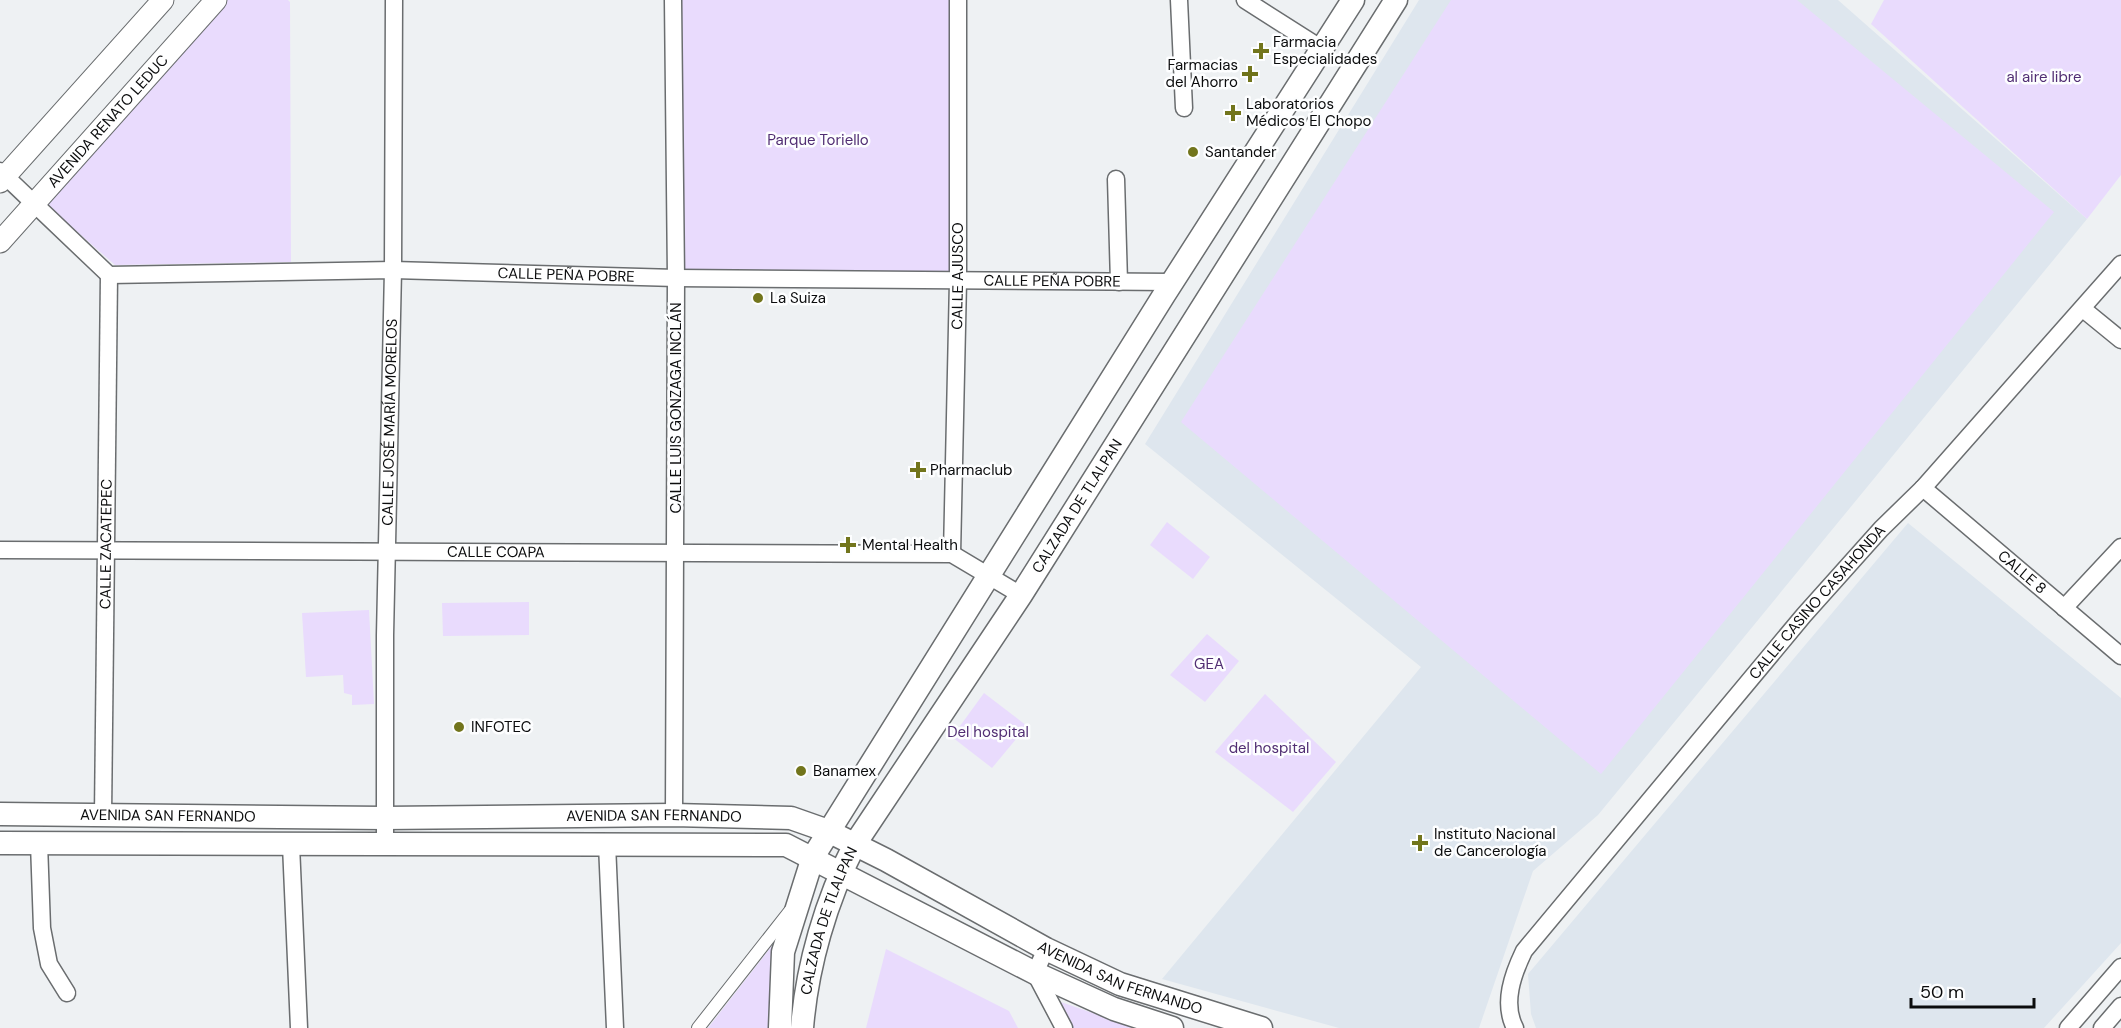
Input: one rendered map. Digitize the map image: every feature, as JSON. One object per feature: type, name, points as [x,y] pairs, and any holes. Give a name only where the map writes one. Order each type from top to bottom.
[{"type":"main road","name":"CALZADA DE TLALPAN","points":[[780,1028],[783,952],[813,857],[1172,282],[1353,0]]},
{"type":"main road","name":"CALZADA DE TLALPAN","points":[[802,1028],[805,999],[818,940],[840,872],[855,844],[1021,595],[1395,0]]},
{"type":"main road","name":"AVENIDA SAN FERNANDO","points":[[0,814],[384,818],[674,815],[791,818],[828,831],[855,844],[1046,949],[1120,984],[1262,1028]]},
{"type":"main road","name":"AVENIDA SAN FERNANDO","points":[[0,843],[786,845],[1035,973],[1114,1009],[1172,1028]]},
{"type":"street","points":[[109,274],[2,176],[163,0]]},
{"type":"street","name":"AVENIDA RENATO LEDUC","points":[[0,242],[216,0]]},
{"type":"street","name":"CALLE JOSÉ MARÍA MORELOS","points":[[385,844],[393,270],[394,0]]},
{"type":"street","name":"CALLE LUIS GONZAGA INCLÁN","points":[[673,0],[676,278],[674,815]]},
{"type":"street","name":"CALLE AJUSCO","points":[[952,554],[958,281],[958,0]]},
{"type":"street","points":[[1179,0],[1184,108]]},
{"type":"street","points":[[1245,0],[1322,49]]},
{"type":"street","points":[[1116,178],[1119,282]]},
{"type":"street","name":"CALLE CASINO CASAHONDA","points":[[1515,1028],[1509,997],[1513,974],[1524,951],[1804,615],[1881,529],[1923,488],[2121,264]]},
{"type":"street","name":"CALLE PEÑA POBRE","points":[[109,274],[393,270],[676,278],[1172,282]]},
{"type":"street","name":"CALLE ZACATEPEC","points":[[103,816],[109,274]]},
{"type":"street","points":[[2083,309],[2121,340]]},
{"type":"street","name":"CALLE 8","points":[[1923,488],[2121,656]]},
{"type":"street","points":[[2064,608],[2121,547]]},
{"type":"street","name":"CALLE COAPA","points":[[0,550],[952,554]]},
{"type":"street","points":[[952,554],[1021,595]]},
{"type":"street","points":[[39,843],[42,928],[48,964],[67,993]]},
{"type":"street","points":[[607,844],[615,1028]]},
{"type":"street","points":[[291,845],[299,1028]]},
{"type":"street","points":[[698,1028],[798,901]]},
{"type":"street","points":[[1046,949],[1035,973],[1064,1028]]},
{"type":"street","points":[[2068,1028],[2121,967]]},
{"type":"street","points":[[2102,1028],[2121,1006]]},
{"type":"shaded area","points":[[1419,0],[1838,0],[2087,219],[1598,815],[1533,871],[1479,1028],[1339,1028],[1162,979],[1421,667],[1145,444]]},
{"type":"shaded area","points":[[1908,523],[2121,698],[2121,943],[2044,1028],[1536,1028],[1531,1014],[1528,974]]},
{"type":"green space","points":[[223,0],[288,0],[290,2],[291,262],[115,265],[42,201]]},
{"type":"green space","name":"Parque Toriello","points":[[673,0],[958,0],[958,281],[676,278]]},
{"type":"green space","points":[[1451,0],[1797,0],[2054,212],[1601,774],[1181,422]]},
{"type":"green space","name":"al aire libre","points":[[1884,0],[2121,0],[2121,175],[2087,219],[1871,24]]},
{"type":"green space","points":[[1167,522],[1210,557],[1193,579],[1150,545]]},
{"type":"green space","points":[[529,602],[529,635],[443,636],[442,603]]},
{"type":"green space","points":[[369,610],[374,704],[352,705],[352,695],[344,693],[343,675],[306,677],[302,613]]},
{"type":"green space","name":"GEA","points":[[1207,634],[1239,661],[1205,702],[1170,675]]},
{"type":"green space","name":"Del hospital","points":[[984,693],[1027,726],[992,768],[952,737]]},
{"type":"green space","name":"del hospital","points":[[1265,694],[1336,762],[1293,812],[1215,752]]},
{"type":"green space","points":[[774,943],[776,1028],[708,1028]]},
{"type":"green space","points":[[886,949],[1009,1011],[1018,1028],[866,1028]]},
{"type":"green space","points":[[1058,1001],[1136,1028],[1072,1028]]},
{"type":"place","name":"Farmacia Especialidades","points":[[1261,51]]},
{"type":"place","name":"Farmacias del Ahorro","points":[[1250,74]]},
{"type":"place","name":"Laboratorios Médicos El Chopo","points":[[1233,113]]},
{"type":"place","name":"Santander","points":[[1193,152]]},
{"type":"place","name":"La Suiza","points":[[758,298]]},
{"type":"place","name":"Pharmaclub","points":[[918,470]]},
{"type":"place","name":"Mental Health","points":[[848,545]]},
{"type":"place","name":"INFOTEC","points":[[459,727]]},
{"type":"place","name":"Banamex","points":[[801,771]]},
{"type":"place","name":"Instituto Nacional de Cancerología","points":[[1420,843]]}]
